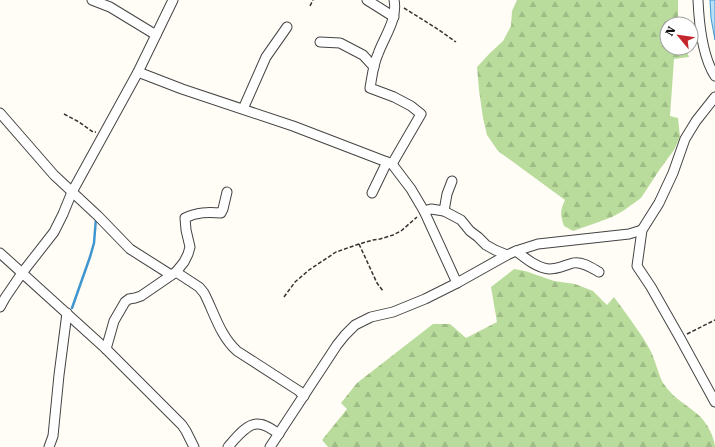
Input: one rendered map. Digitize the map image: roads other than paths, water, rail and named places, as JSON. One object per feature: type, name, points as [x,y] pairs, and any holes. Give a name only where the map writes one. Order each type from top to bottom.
[{"type":"street","points":[[92,0],[110,6],[156,34]]},
{"type":"street","points":[[0,307],[22,274],[54,232],[72,192],[138,72],[173,0]]},
{"type":"street","points":[[367,0],[394,17]]},
{"type":"street","points":[[698,0],[705,51],[715,76]]},
{"type":"street","points":[[372,193],[389,163],[421,114],[394,96],[370,88],[377,55],[394,17],[395,2]]},
{"type":"street","points":[[243,109],[266,57],[287,27]]},
{"type":"street","points":[[320,42],[340,44],[363,55],[374,67]]},
{"type":"street","points":[[138,72],[182,89],[293,126],[389,163],[412,189],[424,211],[457,283]]},
{"type":"street","points":[[715,98],[684,138],[673,173],[659,203],[642,230],[637,266],[651,286],[715,402]]},
{"type":"street","points":[[0,113],[54,175],[98,216],[130,249],[199,287],[204,293],[230,345],[304,396]]},
{"type":"street","points":[[444,211],[447,194],[452,181]]},
{"type":"street","points":[[106,349],[114,321],[125,302],[129,299],[141,296],[174,274],[188,254],[190,247],[185,218],[190,215],[206,212],[221,213],[227,192]]},
{"type":"street","points":[[424,211],[431,209],[444,211],[461,220],[470,231],[486,245],[507,255]]},
{"type":"street","points":[[270,447],[345,334],[355,326],[371,317],[393,312],[424,299],[516,251],[538,244],[629,234],[642,230]]},
{"type":"street","points":[[516,251],[538,266],[548,269],[575,263],[585,265],[599,272]]},
{"type":"street","points":[[0,253],[106,349],[182,425],[194,447]]},
{"type":"street","points":[[49,447],[53,436],[67,313]]},
{"type":"street","points":[[228,447],[246,428],[258,424],[270,428],[279,434]]},
{"type":"water","points":[[710,0],[715,0],[715,40],[711,18]]},
{"type":"waterway","points":[[72,308],[94,243],[96,218]]}]
